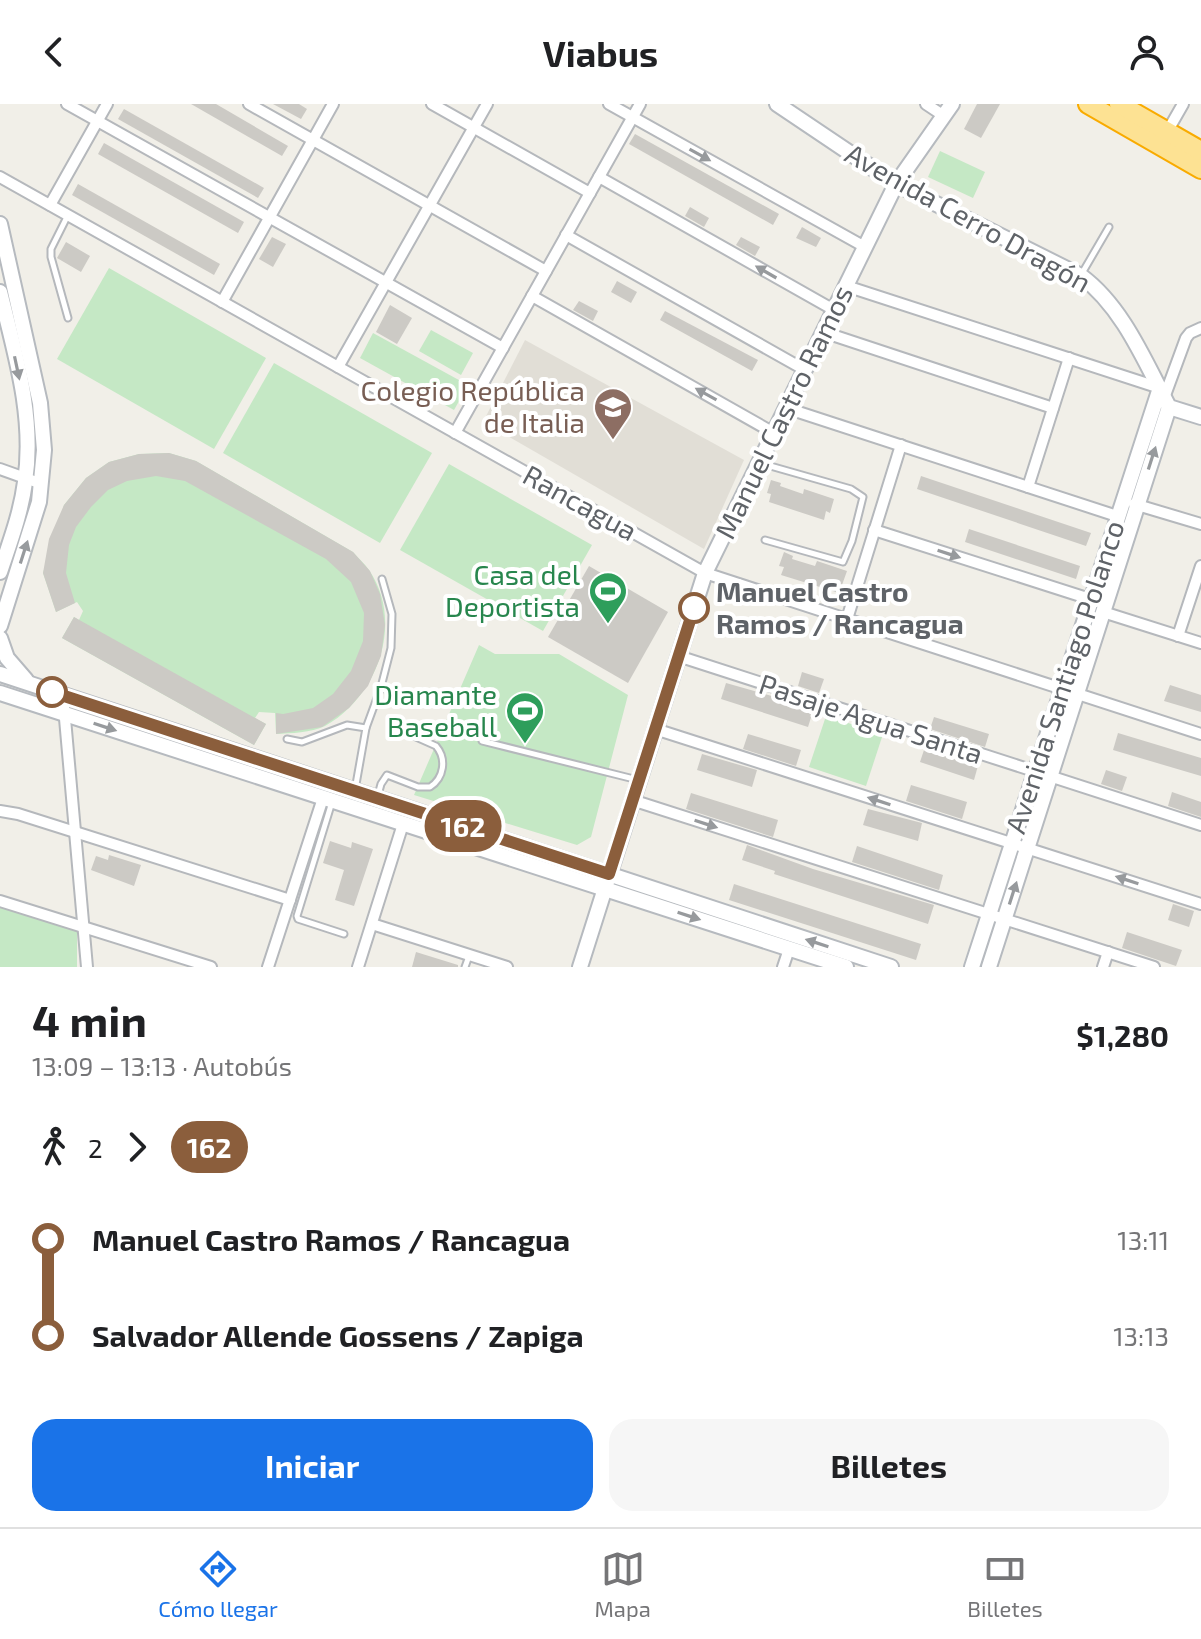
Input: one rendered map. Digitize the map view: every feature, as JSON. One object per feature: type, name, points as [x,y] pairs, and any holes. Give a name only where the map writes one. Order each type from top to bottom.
[{"type":"highway","points":[[1088,104],[1201,169]]},
{"type":"highway","points":[[1119,104],[1201,151]]},
{"type":"street","points":[[67,104],[503,348]]},
{"type":"street","points":[[50,205],[107,104]]},
{"type":"street","points":[[249,104],[546,271]]},
{"type":"street","points":[[222,302],[333,104]]},
{"type":"street","points":[[432,104],[590,193]]},
{"type":"street","points":[[338,367],[487,104]]},
{"type":"street","points":[[609,104],[865,247]]},
{"type":"street","points":[[455,433],[640,104]]},
{"type":"street","name":"Avenida Cerro Dragón","points":[[777,104],[896,184],[1081,276],[1106,300],[1164,397]]},
{"type":"street","points":[[926,104],[948,110]]},
{"type":"street","points":[[1167,132],[1183,104]]},
{"type":"street","name":"Manuel Castro Ramos","points":[[580,967],[705,573],[896,184],[948,110]]},
{"type":"street","name":"Rancagua","points":[[0,177],[705,573],[1201,734]]},
{"type":"street","points":[[599,177],[834,310]]},
{"type":"street","points":[[0,224],[43,419],[44,450],[42,484],[34,520],[0,626]]},
{"type":"street","points":[[566,235],[805,370]]},
{"type":"street","points":[[846,286],[1069,358],[1164,397],[1201,417]]},
{"type":"street","points":[[0,292],[26,413],[26,479],[19,513],[1,567]]},
{"type":"street","points":[[532,296],[774,433]]},
{"type":"street","points":[[1164,397],[1186,338],[1201,328]]},
{"type":"street","points":[[823,332],[1053,408]]},
{"type":"street","points":[[1028,487],[1069,358]]},
{"type":"street","name":"Avenida Santiago Polanco","points":[[989,967],[1103,612],[1130,502],[1164,397]]},
{"type":"street","name":"Avenida Santiago Polanco","points":[[972,967],[1117,516],[1130,502],[1164,397]]},
{"type":"street","points":[[786,408],[1117,516]]},
{"type":"street","points":[[847,619],[901,445]]},
{"type":"street","points":[[0,469],[42,484]]},
{"type":"street","points":[[1130,502],[1201,524]]},
{"type":"street","points":[[874,530],[1090,599]]},
{"type":"street","points":[[1178,636],[1201,566]]},
{"type":"street","points":[[1103,612],[1201,643]]},
{"type":"street","points":[[0,638],[12,666],[33,685]]},
{"type":"street","name":"Pasaje Agua Santa","points":[[678,656],[1201,825]]},
{"type":"street","points":[[0,674],[377,798],[846,967]]},
{"type":"street","points":[[0,693],[403,824],[891,967]]},
{"type":"street","points":[[63,696],[87,967]]},
{"type":"street","points":[[0,701],[31,703]]},
{"type":"street","points":[[655,729],[1201,904]]},
{"type":"street","points":[[268,967],[328,799]]},
{"type":"street","points":[[632,800],[1154,967]]},
{"type":"street","points":[[0,811],[18,814],[290,900]]},
{"type":"street","points":[[358,967],[403,824]]},
{"type":"street","points":[[0,901],[211,967]]},
{"type":"street","points":[[372,924],[507,967]]},
{"type":"street","points":[[783,967],[789,949]]},
{"type":"street","points":[[1103,967],[1108,952]]},
{"type":"lane","points":[[68,215],[51,249],[51,257],[68,318]]},
{"type":"lane","points":[[1081,276],[1109,227]]},
{"type":"lane","points":[[759,463],[851,489],[863,497],[852,541],[843,562],[765,540]]},
{"type":"lane","points":[[354,791],[366,728],[391,648],[392,614],[382,579]]},
{"type":"lane","points":[[287,739],[302,742],[347,725],[366,728]]},
{"type":"lane","points":[[377,798],[387,775],[418,787],[430,787],[442,774],[440,750],[400,730]]},
{"type":"lane","points":[[482,741],[639,780]]},
{"type":"lane","points":[[328,799],[297,916],[298,919],[344,934]]},
{"type":"lane","points":[[465,967],[470,955]]},
{"type":"shaded area","name":"Colegio República de Italia","points":[[525,340],[744,460],[704,549],[483,422]]},
{"type":"green space","points":[[940,151],[985,172],[973,198],[928,177]]},
{"type":"green space","points":[[109,268],[266,358],[214,449],[57,359]]},
{"type":"green space","points":[[431,330],[473,353],[461,375],[419,351]]},
{"type":"green space","points":[[373,333],[468,385],[454,410],[360,358]]},
{"type":"green space","points":[[274,363],[432,453],[380,543],[223,453]]},
{"type":"green space","points":[[169,453],[196,461],[353,552],[369,570],[380,591],[385,613],[385,635],[380,657],[359,697],[325,726],[276,734],[275,713],[259,712],[255,718],[266,724],[254,745],[62,638],[74,617],[79,620],[83,611],[77,602],[56,612],[43,573],[64,505],[86,478],[109,462],[139,454]]},
{"type":"green space","points":[[449,464],[592,545],[543,631],[400,550]]},
{"type":"green space","name":"Diamante Baseball","points":[[479,645],[495,654],[559,654],[628,695],[591,837],[577,845],[414,795]]},
{"type":"green space","points":[[826,716],[883,734],[866,786],[809,767]]},
{"type":"green space","points":[[0,904],[77,929],[77,967],[0,967]]},
{"type":"building","points":[[191,104],[216,104],[288,146],[282,156]]},
{"type":"building","points":[[273,104],[299,104],[307,109],[301,119]]},
{"type":"building","points":[[977,104],[1000,104],[981,138],[964,129]]},
{"type":"building","points":[[124,109],[264,188],[258,198],[118,119]]},
{"type":"building","points":[[635,134],[779,214],[773,225],[629,144]]},
{"type":"building","points":[[104,143],[244,222],[238,233],[98,154]]},
{"type":"building","points":[[78,184],[220,264],[214,275],[72,195]]},
{"type":"building","points":[[690,207],[709,218],[704,227],[685,216]]},
{"type":"building","points":[[802,227],[821,238],[816,247],[796,238]]},
{"type":"building","points":[[272,237],[286,244],[273,267],[259,259]]},
{"type":"building","points":[[741,237],[760,247],[755,256],[736,245]]},
{"type":"building","points":[[66,242],[90,256],[81,272],[57,258]]},
{"type":"building","points":[[617,281],[637,292],[631,303],[611,292]]},
{"type":"building","points":[[579,301],[598,311],[593,321],[573,310]]},
{"type":"building","points":[[390,305],[412,318],[397,344],[376,332]]},
{"type":"building","points":[[665,311],[758,360],[752,371],[660,320]]},
{"type":"building","points":[[169,453],[196,461],[353,552],[370,571],[380,594],[385,625],[381,656],[368,686],[349,708],[322,727],[276,734],[276,713],[313,708],[333,694],[351,671],[363,641],[364,613],[351,582],[326,559],[185,481],[156,476],[127,481],[108,490],[91,507],[76,527],[69,545],[66,573],[75,603],[56,612],[43,573],[49,539],[64,505],[86,478],[109,462],[139,454]]},
{"type":"building","points":[[921,476],[1091,533],[1086,546],[917,489]]},
{"type":"building","points":[[771,480],[803,494],[804,489],[834,499],[830,513],[826,511],[824,520],[769,502],[771,494],[767,493]]},
{"type":"building","points":[[969,529],[1080,566],[1076,579],[965,542]]},
{"type":"building","points":[[784,552],[793,556],[792,559],[815,566],[817,561],[847,571],[842,585],[839,584],[836,592],[781,575],[784,567],[779,566]]},
{"type":"building","name":"Casa del Deportista","points":[[589,566],[668,612],[628,683],[548,637]]},
{"type":"building","points":[[74,617],[266,724],[254,745],[62,638]]},
{"type":"building","points":[[802,672],[824,679],[819,693],[798,686]]},
{"type":"building","points":[[726,683],[814,708],[808,727],[721,699]]},
{"type":"building","points":[[1170,685],[1201,695],[1201,712],[1164,701]]},
{"type":"building","points":[[934,717],[989,734],[985,747],[930,729]]},
{"type":"building","points":[[1118,733],[1201,758],[1201,776],[1113,750]]},
{"type":"building","points":[[748,734],[801,750],[796,766],[743,749]]},
{"type":"building","points":[[926,744],[979,762],[974,780],[920,762]]},
{"type":"building","points":[[702,754],[757,770],[752,787],[697,770]]},
{"type":"building","points":[[1106,770],[1127,777],[1122,791],[1101,784]]},
{"type":"building","points":[[911,785],[967,802],[962,819],[906,801]]},
{"type":"building","points":[[1172,792],[1201,802],[1201,817],[1168,806]]},
{"type":"building","points":[[691,793],[778,820],[773,837],[686,809]]},
{"type":"building","points":[[868,809],[922,823],[918,841],[863,825]]},
{"type":"building","points":[[330,841],[351,848],[352,842],[373,849],[354,906],[335,900],[344,870],[323,863]]},
{"type":"building","points":[[747,845],[813,869],[934,905],[928,924],[774,874],[775,871],[742,860]]},
{"type":"building","points":[[857,846],[943,875],[939,890],[852,862]]},
{"type":"building","points":[[109,855],[141,865],[134,886],[91,870],[96,856],[108,860]]},
{"type":"building","points":[[734,884],[921,944],[916,960],[729,900]]},
{"type":"building","points":[[1173,904],[1194,911],[1189,927],[1168,920]]},
{"type":"building","points":[[1127,932],[1182,950],[1176,966],[1122,948]]},
{"type":"building","points":[[416,952],[458,965],[458,967],[412,967]]},
{"type":"bus line","name":"162","points":[[52,692],[609,874],[694,608]]},
{"type":"place","name":"Colegio República de Italia","points":[[613,441]]},
{"type":"place","name":"Manuel Castro Ramos / Rancagua","points":[[694,608]]},
{"type":"place","name":"Casa del Deportista","points":[[608,625]]},
{"type":"place","name":"Diamante Baseball","points":[[525,745]]}]
